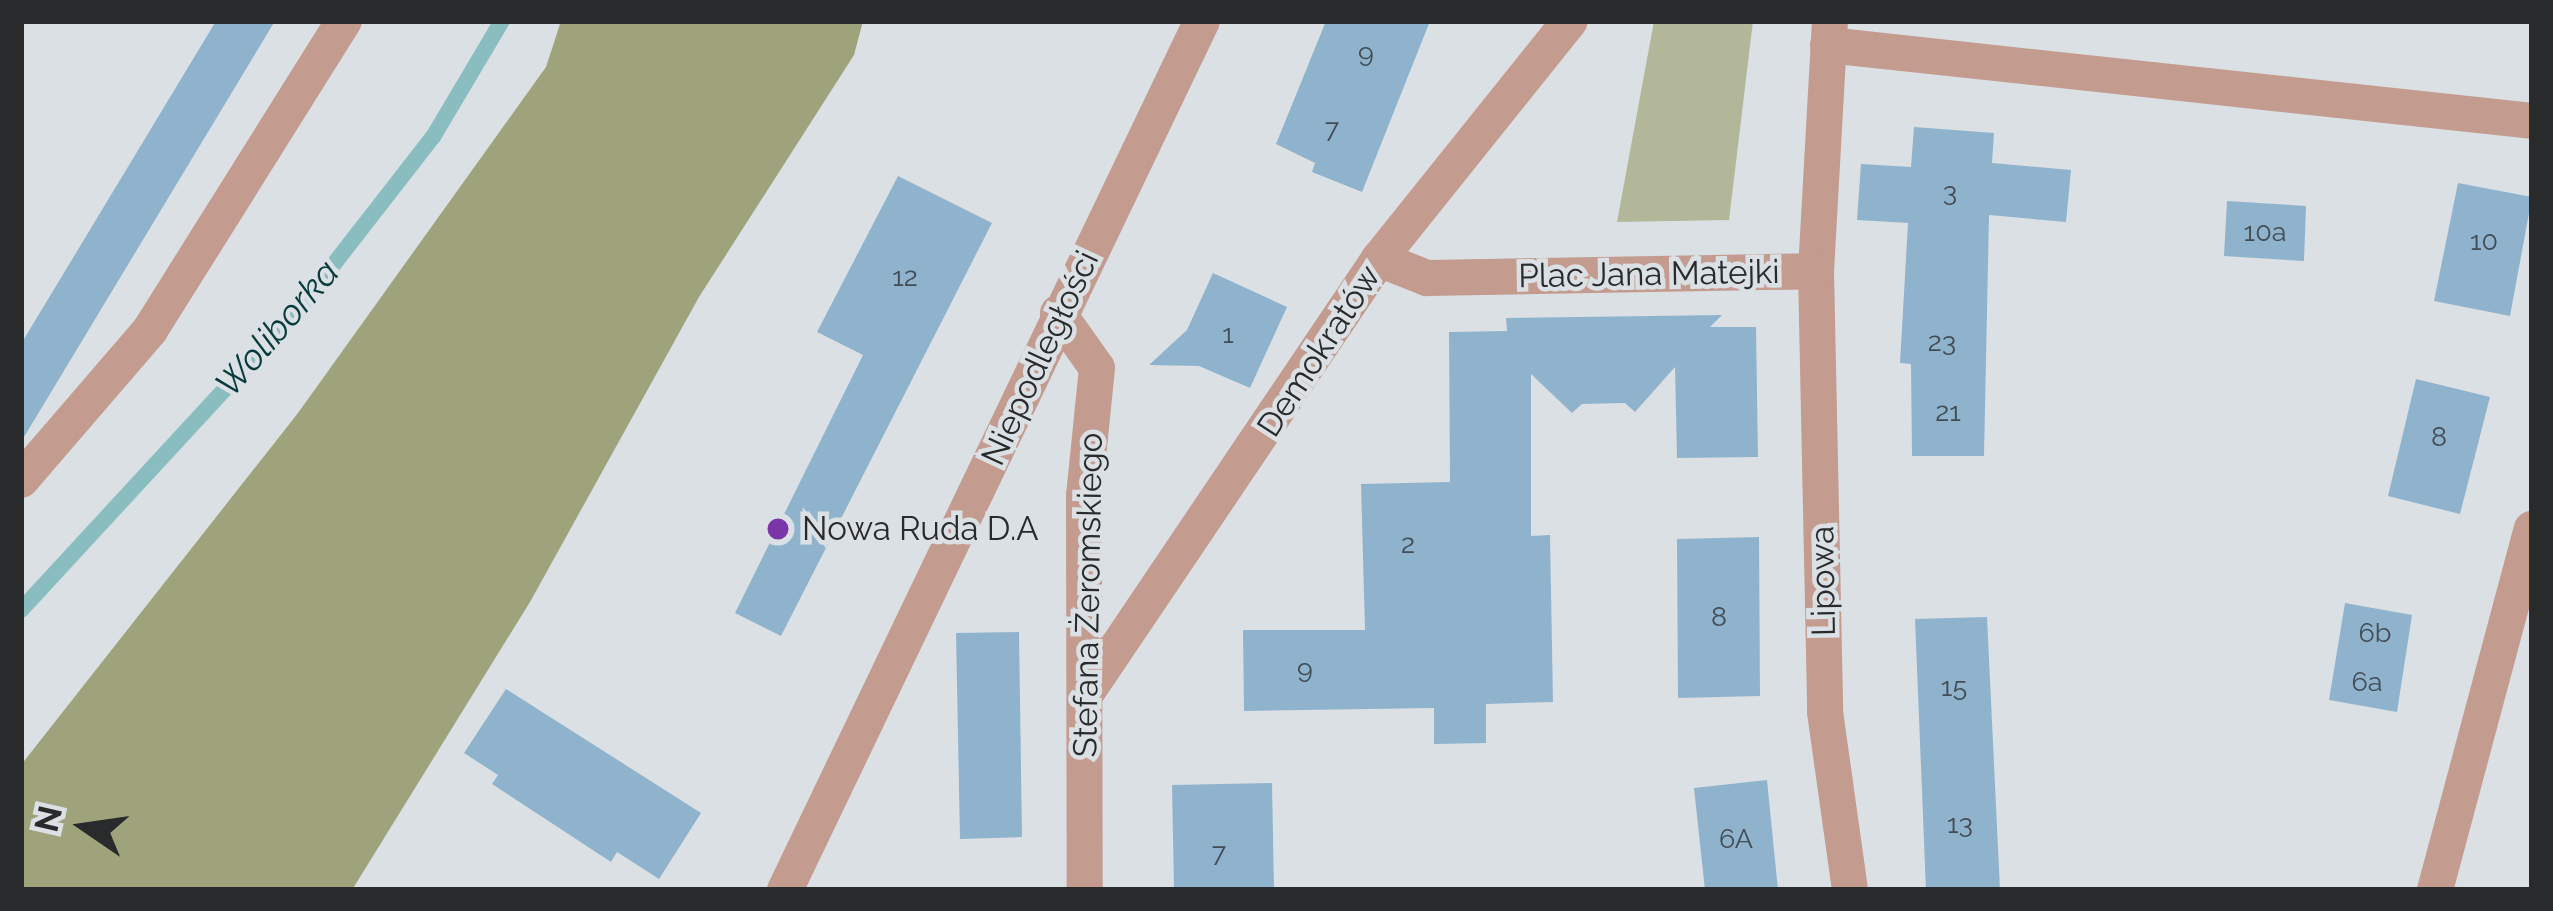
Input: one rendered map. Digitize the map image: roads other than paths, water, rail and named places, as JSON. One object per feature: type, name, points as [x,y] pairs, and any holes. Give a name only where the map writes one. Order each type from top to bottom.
[{"type":"street","points":[[21,480],[149,330],[344,21]]},
{"type":"street","name":"Niepodległości","points":[[785,890],[1202,21]]},
{"type":"street","name":"Demokratów","points":[[1085,695],[1379,259],[1570,21]]},
{"type":"street","points":[[1829,33],[2532,121]]},
{"type":"street","name":"Plac Jana Matejki","points":[[1379,259],[1427,278],[1816,271],[1829,33]]},
{"type":"street","name":"Lipowa","points":[[1816,271],[1826,712],[1850,890]]},
{"type":"street","name":"Stefana Żeromskiego","points":[[1058,313],[1097,368],[1084,495],[1085,890]]},
{"type":"street","points":[[2435,890],[2532,529]]},
{"type":"waterway","name":"Woliborka","points":[[21,610],[302,305],[433,137],[502,21]]},
{"type":"place","name":"Nowa Ruda D.A","points":[[778,529]]}]
